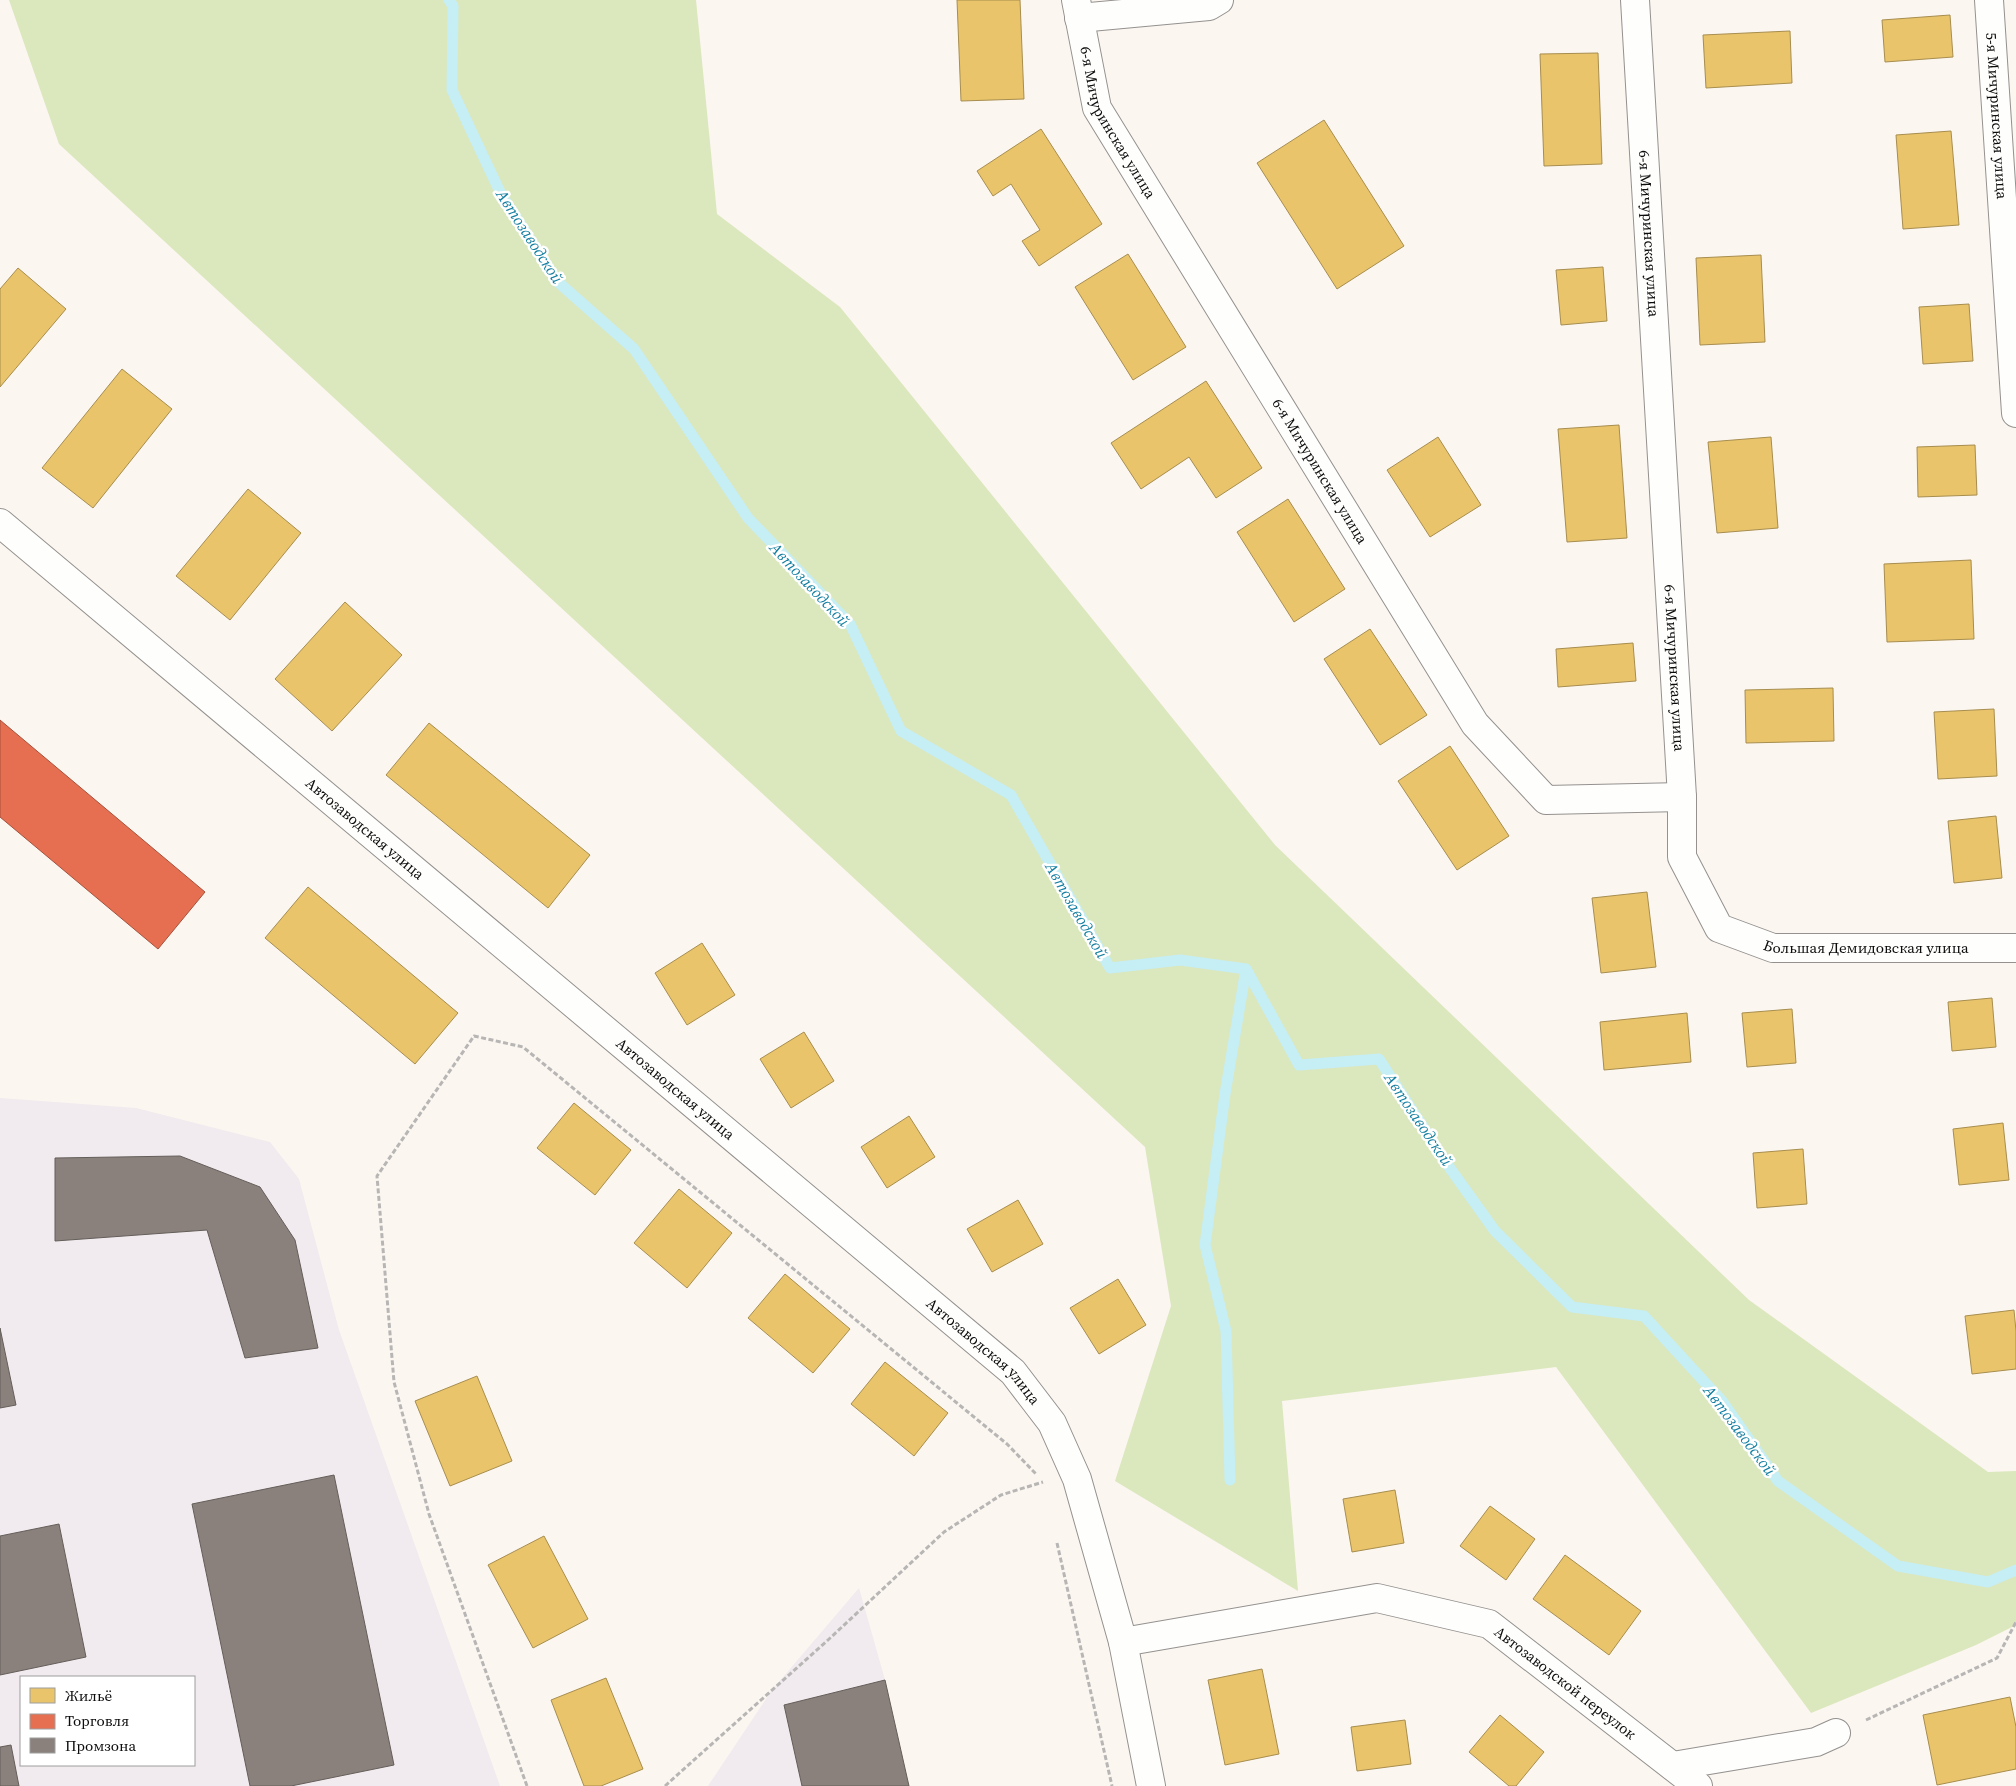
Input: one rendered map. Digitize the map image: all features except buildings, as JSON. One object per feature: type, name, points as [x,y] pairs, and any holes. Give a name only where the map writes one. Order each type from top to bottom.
[{"type":"street","points":[[1077,9],[1208,6],[1219,0]]},
{"type":"street","name":"6-я Мичуринская улица","points":[[1635,0],[1682,797],[1682,857],[1719,928]]},
{"type":"street","name":"5-я Мичуринская улица","points":[[1990,0],[2016,413]]},
{"type":"street","name":"6-я Мичуринская улица","points":[[1077,9],[1097,108],[1475,724],[1546,800],[1682,797]]},
{"type":"street","name":"Автозаводская улица","points":[[0,523],[1013,1372],[1052,1422],[1077,1479],[1123,1642],[1151,1786]]},
{"type":"street","name":"Большая Демидовская улица","points":[[1719,928],[1773,948],[2016,948]]},
{"type":"street","name":"Автозаводской переулок","points":[[1123,1642],[1377,1598],[1489,1624],[1698,1786]]},
{"type":"street","points":[[1673,1766],[1816,1742],[1836,1733]]},
{"type":"path","points":[[527,1786],[429,1514],[394,1382],[377,1176],[474,1036],[523,1047],[1007,1444],[1044,1482],[1046,1491]]},
{"type":"path","points":[[665,1786],[828,1640],[944,1532],[1001,1495],[1044,1482]]},
{"type":"path","points":[[1056,1538],[1112,1786]]},
{"type":"path","points":[[1836,1733],[1996,1658],[2016,1622]]},
{"type":"shaded area","points":[[0,1098],[136,1108],[270,1142],[299,1179],[339,1330],[500,1786],[0,1786]]},
{"type":"shaded area","points":[[859,1588],[885,1680],[909,1786],[708,1786],[772,1690]]},
{"type":"green space","points":[[9,0],[696,0],[717,214],[840,307],[1275,845],[1749,1300],[1988,1472],[2016,1471],[2016,1625],[1976,1645],[1811,1713],[1556,1367],[1282,1401],[1298,1591],[1115,1481],[1171,1306],[1145,1147],[59,144]]},
{"type":"waterway","name":"Автозаводской","points":[[449,0],[453,6],[452,90],[501,194],[558,282],[634,349],[748,518],[850,624],[901,731],[1011,795],[1110,968],[1180,960],[1246,969],[1299,1065],[1379,1059],[1447,1164],[1495,1231],[1572,1307],[1644,1316],[1722,1401],[1778,1481],[1898,1566],[1988,1582],[2016,1570]]},
{"type":"waterway","points":[[1230,1480],[1226,1331],[1205,1245],[1225,1094],[1246,969]]}]
